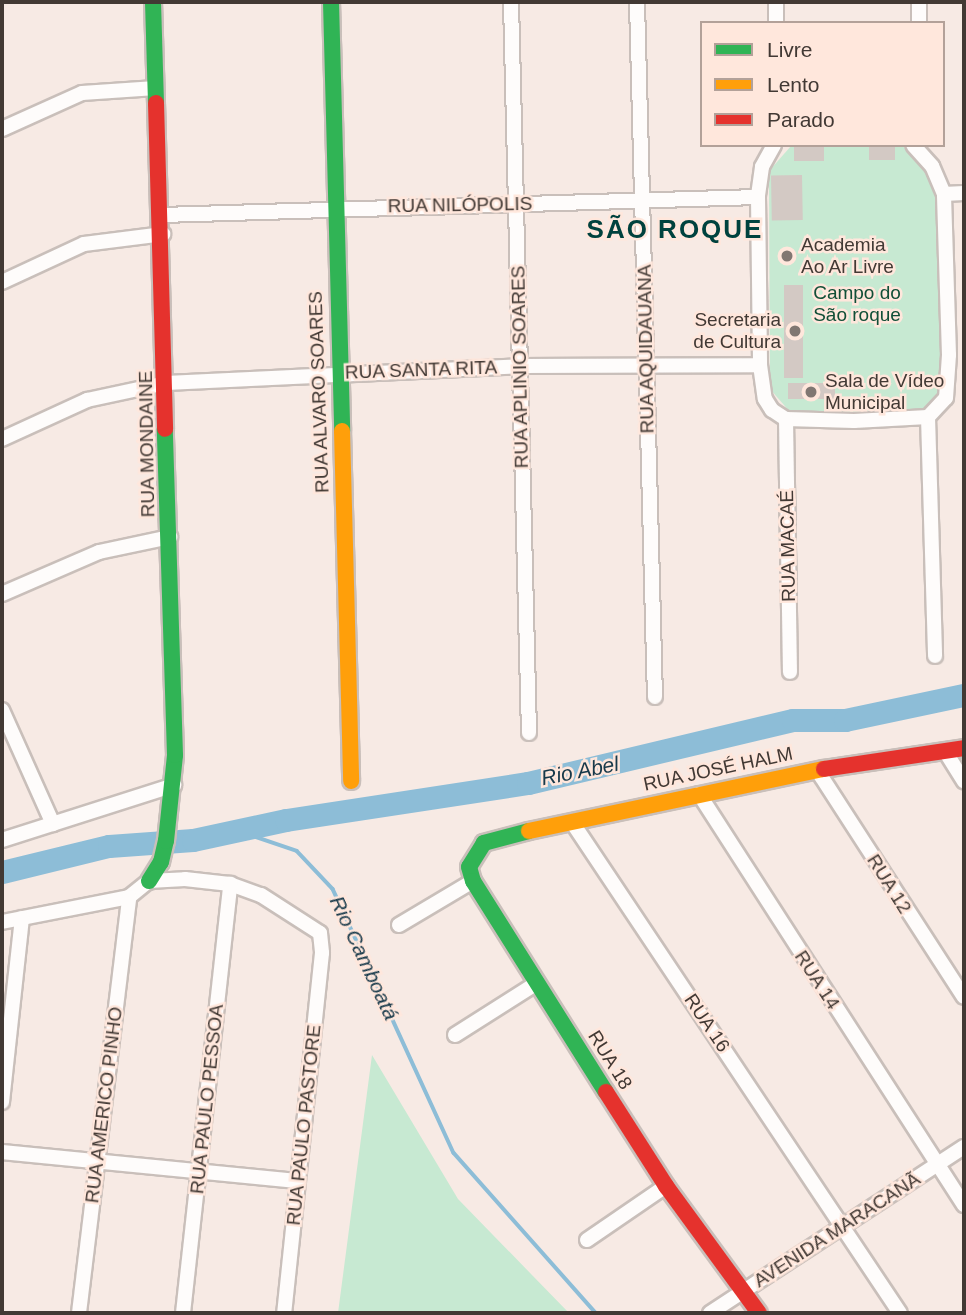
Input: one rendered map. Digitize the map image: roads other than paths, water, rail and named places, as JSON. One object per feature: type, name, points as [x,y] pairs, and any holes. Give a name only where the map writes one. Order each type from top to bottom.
[{"type":"street","name":"RUA MONDAINE","points":[[149,881],[161,862],[174,785],[163,234],[153,2]]},
{"type":"street","name":"RUA ALVARO SOARES","points":[[331,2],[334,209],[351,781]]},
{"type":"street","name":"RUA APLINIO SOARES","points":[[511,2],[529,733]]},
{"type":"street","name":"RUA AQUIDAUANA","points":[[637,2],[655,697]]},
{"type":"street","points":[[776,2],[776,21]]},
{"type":"street","points":[[919,2],[919,21]]},
{"type":"street","points":[[2,129],[82,93],[156,88]]},
{"type":"street","points":[[773,147],[762,167],[758,197],[760,365],[765,399],[772,410],[786,419],[928,417]]},
{"type":"street","points":[[919,148],[944,194],[949,355],[946,398],[928,417],[934,656]]},
{"type":"street","points":[[944,194],[964,194]]},
{"type":"street","name":"RUA NILÓPOLIS","points":[[162,215],[758,197]]},
{"type":"street","points":[[2,282],[84,244],[163,234]]},
{"type":"street","points":[[949,355],[964,355]]},
{"type":"street","name":"RUA SANTA RITA","points":[[2,439],[87,400],[166,383],[520,366],[760,365]]},
{"type":"street","name":"RUA MACAÉ","points":[[786,419],[790,672]]},
{"type":"street","points":[[2,594],[99,552],[170,537]]},
{"type":"street","points":[[2,710],[53,824]]},
{"type":"street","name":"RUA JOSÉ HALM","points":[[473,881],[469,867],[484,843],[817,770],[964,748]]},
{"type":"street","points":[[945,751],[964,781]]},
{"type":"street","name":"RUA 12","points":[[817,770],[964,997]]},
{"type":"street","points":[[2,840],[174,785]]},
{"type":"street","name":"RUA 14","points":[[699,794],[964,1205]]},
{"type":"street","name":"RUA 16","points":[[572,822],[900,1313]]},
{"type":"street","points":[[2,922],[129,897],[149,881],[185,878],[230,884]]},
{"type":"street","points":[[399,925],[473,881]]},
{"type":"street","name":"RUA 18","points":[[473,881],[666,1186],[759,1313]]},
{"type":"street","name":"RUA PAULO PASTORE","points":[[230,884],[293,913],[321,937],[284,1313]]},
{"type":"street","name":"RUA PAULO PESSOA","points":[[183,1313],[230,884]]},
{"type":"street","name":"RUA AMERICO PINHO","points":[[79,1313],[129,897]]},
{"type":"street","points":[[2,1102],[22,918]]},
{"type":"street","points":[[455,1035],[537,982]]},
{"type":"street","name":"AVENIDA MARACANÃ","points":[[710,1313],[842,1224],[964,1147]]},
{"type":"street","points":[[2,1152],[298,1181]]},
{"type":"street","points":[[587,1240],[666,1186]]},
{"type":"waterway","name":"Rio Abel","points":[[2,872],[109,846],[193,840],[286,820],[528,783],[793,720],[845,720],[964,695]]},
{"type":"waterway","name":"Rio Camboatá","points":[[193,840],[253,836],[297,851],[333,889],[454,1153],[596,1313]]},
{"type":"place","name":"Academia Ao Ar Livre","points":[[787,256]]},
{"type":"place","name":"Secretaria de Cultura","points":[[795,331]]},
{"type":"place","name":"Sala de Vídeo Municipal","points":[[811,392]]},
{"type":"district","name":"SÃO ROQUE","points":[[675,230]]},
{"type":"park label","name":"Campo do São roque","points":[[857,304]]}]
